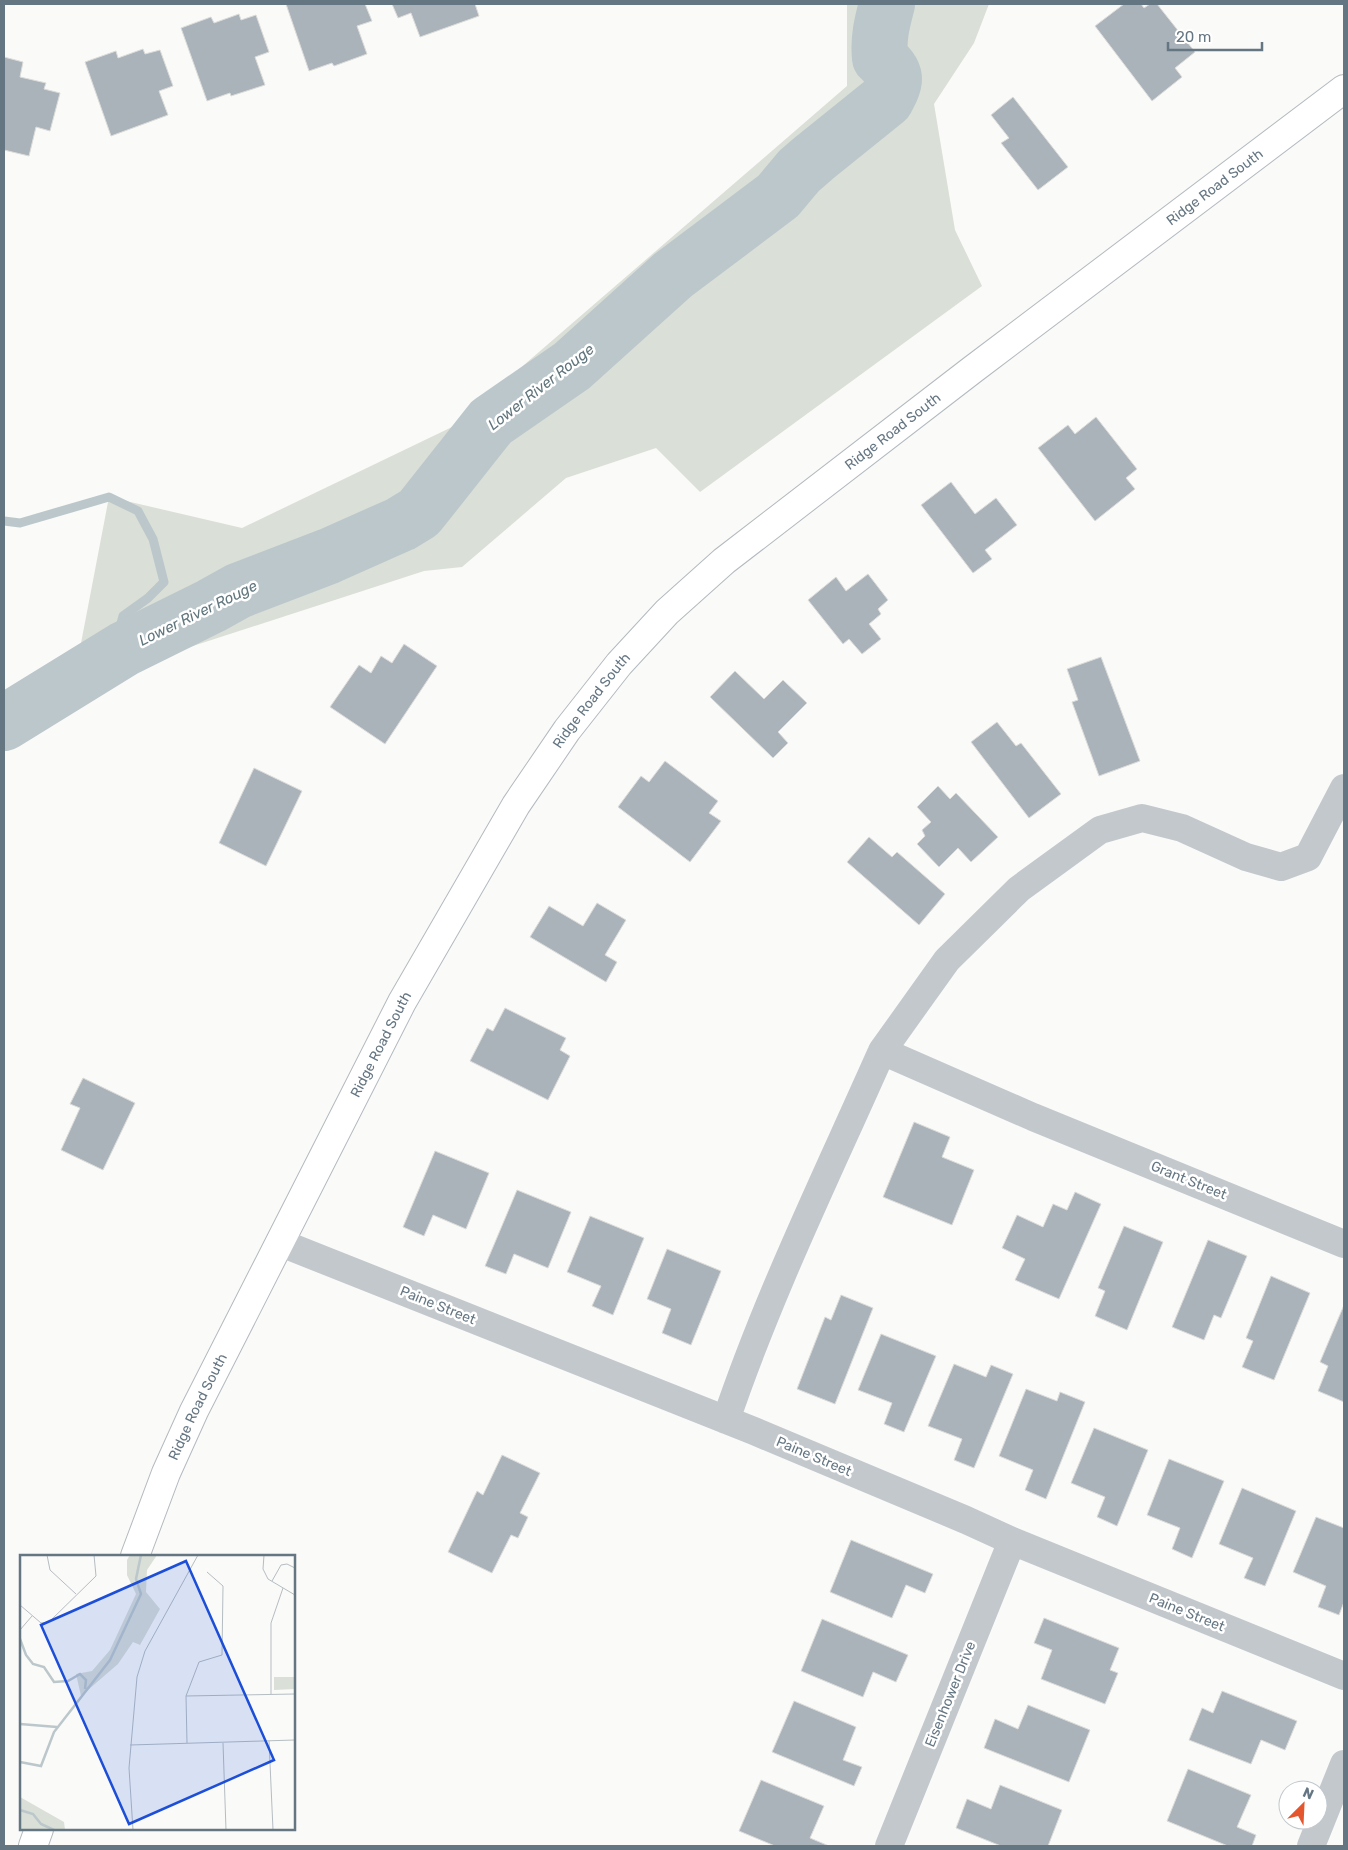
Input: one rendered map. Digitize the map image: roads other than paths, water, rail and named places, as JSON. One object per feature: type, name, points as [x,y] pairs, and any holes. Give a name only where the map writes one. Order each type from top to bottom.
[{"type":"main road","name":"Ridge Road South","points":[[135,1555],[166,1473],[194,1411],[402,1002],[516,805],[567,730],[618,664],[667,612],[731,556],[1168,220],[1344,89]]},
{"type":"main road","points":[[33,1846],[39,1830]]},
{"type":"street","points":[[726,1420],[736,1390],[802,1226],[882,1051],[947,960],[1019,889],[1100,830],[1142,818],[1182,828],[1246,857],[1281,866],[1308,857],[1344,788]]},
{"type":"street","name":"Grant Street","points":[[882,1051],[1033,1117],[1344,1244]]},
{"type":"street","name":"Paine Street","points":[[280,1242],[726,1420],[957,1516],[1012,1541],[1344,1676]]},
{"type":"street","name":"Eisenhower Drive","points":[[888,1846],[1012,1541]]},
{"type":"street","points":[[1311,1846],[1344,1764]]},
{"type":"waterway","name":"Lower River Rouge","points":[[4,723],[124,649],[238,591],[329,556],[401,524],[419,513],[491,422],[572,366],[673,275],[778,196],[799,171],[886,100],[894,82],[893,73],[880,58],[880,37],[887,4]]},
{"type":"waterway","points":[[4,521],[20,523],[109,497],[138,511],[153,539],[164,582],[148,598],[123,616],[117,638],[124,649]]}]
